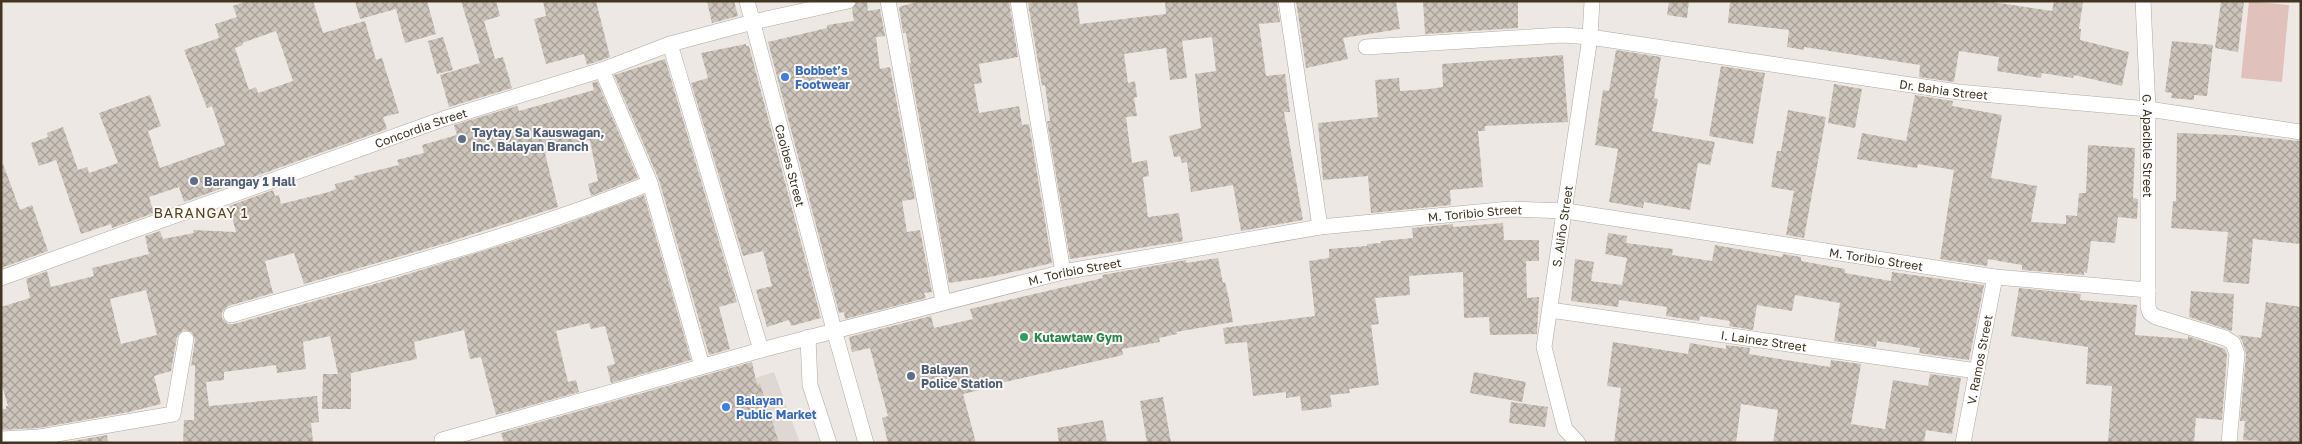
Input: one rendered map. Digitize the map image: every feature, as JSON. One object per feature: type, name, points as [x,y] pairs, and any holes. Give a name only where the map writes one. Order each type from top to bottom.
[{"type":"street","name":"Caoibes Street","points":[[747,1],[834,330],[866,443]]},
{"type":"street","name":"Concordia Street","points":[[1,278],[442,119],[602,70],[670,44],[753,22],[848,1]]},
{"type":"street","points":[[888,1],[943,301]]},
{"type":"street","points":[[1018,1],[1063,272]]},
{"type":"street","points":[[1286,1],[1320,227]]},
{"type":"street","name":"S. Aliño Street","points":[[1578,443],[1565,428],[1544,347],[1566,211],[1590,37],[1592,1]]},
{"type":"street","name":"G. Apacible Street","points":[[2143,1],[2148,109],[2148,307],[2150,313],[2156,317],[2225,338],[2233,343],[2237,354],[2229,443]]},
{"type":"street","name":"Dr. Bahia Street","points":[[1366,47],[1563,35],[1590,37],[1958,92],[2148,109],[2301,132]]},
{"type":"street","points":[[670,44],[761,350]]},
{"type":"street","points":[[602,70],[650,184],[702,366]]},
{"type":"street","points":[[231,315],[594,206],[650,184]]},
{"type":"street","name":"M. Toribio Street","points":[[442,440],[808,337],[943,301],[1063,272],[1320,227],[1510,209],[1566,211],[1995,277],[2148,290]]},
{"type":"street","name":"V. Ramos Street","points":[[1963,443],[1995,277]]},
{"type":"street","name":"I. Lainez Street","points":[[1550,310],[1977,371]]},
{"type":"street","points":[[808,337],[810,385],[829,443]]},
{"type":"street","points":[[1,439],[40,440],[173,414],[186,339]]},
{"type":"shaded area","points":[[2249,1],[2289,5],[2282,82],[2241,78]]},
{"type":"shaded area","name":"Balayan Public Market","points":[[774,372],[800,443],[558,443]]},
{"type":"building","points":[[247,1],[313,1],[323,33],[365,21],[376,60],[382,58],[399,113],[383,117],[387,129],[184,202],[179,187],[149,197],[154,213],[112,228],[111,224],[81,234],[56,160],[39,166],[31,143],[48,137],[47,133],[63,127],[78,170],[87,167],[89,173],[118,163],[99,113],[150,95],[161,126],[148,131],[160,168],[225,145],[212,106],[207,108],[184,50],[219,38],[215,24],[237,17],[233,6]],"holes":[[[276,31],[293,81],[258,93],[256,87],[249,90],[235,48],[243,45],[242,43]]]},
{"type":"building","points":[[355,1],[427,1],[436,34],[405,43],[396,9],[360,19]]},
{"type":"building","points":[[461,1],[496,1],[500,16],[484,21],[495,59],[503,57],[512,88],[449,107],[440,75],[480,63]]},
{"type":"building","points":[[543,1],[596,1],[610,57],[587,65],[584,54],[546,64],[534,19],[546,16]]},
{"type":"building","points":[[707,1],[734,1],[738,16],[712,23]]},
{"type":"building","points":[[857,1],[867,1],[868,11],[880,9],[885,36],[876,37],[880,69],[890,67],[915,199],[902,201],[907,232],[920,230],[932,292],[924,293],[926,298],[845,319],[844,312],[839,313],[768,42],[827,28],[827,25],[854,21],[852,9]]},
{"type":"building","points":[[919,1],[1009,1],[1018,57],[979,64],[982,83],[974,84],[979,113],[1019,106],[1022,125],[1029,124],[1052,263],[990,277],[949,283],[909,63],[911,63],[906,33],[903,33],[899,7]]},
{"type":"building","points":[[1077,1],[1080,24],[1166,14],[1165,1],[1277,1],[1280,22],[1259,24],[1266,76],[1285,74],[1290,112],[1284,112],[1303,220],[1241,231],[1233,185],[1191,192],[1187,162],[1182,163],[1180,156],[1174,157],[1169,136],[1201,128],[1195,74],[1216,71],[1212,37],[1182,41],[1187,78],[1170,80],[1166,48],[1124,54],[1128,83],[1135,81],[1137,97],[1134,98],[1137,116],[1126,117],[1132,163],[1147,160],[1149,176],[1143,177],[1148,217],[1179,213],[1183,241],[1070,259],[1047,121],[1050,121],[1045,85],[1042,86],[1028,3]]},
{"type":"building","points":[[1296,1],[1396,1],[1400,29],[1343,38],[1348,59],[1306,68]]},
{"type":"building","points":[[1423,1],[1518,1],[1518,28],[1425,34]]},
{"type":"building","points":[[1669,1],[1689,1],[1687,18],[1667,15]]},
{"type":"building","points":[[1730,1],[1986,1],[2052,11],[2054,1],[2083,1],[2079,29],[2081,29],[2080,40],[2129,52],[2122,86],[2074,75],[2073,78],[2042,73],[2041,78],[1997,71],[1999,57],[1959,51],[1954,82],[1919,77],[1920,65],[1804,47],[1804,50],[1787,47],[1789,30],[1728,23]]},
{"type":"building","points":[[2221,1],[2244,1],[2238,52],[2215,48]]},
{"type":"building","points":[[443,37],[453,70],[437,74],[428,41]]},
{"type":"building","points":[[2172,41],[2213,45],[2207,96],[2194,95],[2194,100],[2171,98],[2172,93],[2165,92]]},
{"type":"building","points":[[746,44],[746,46],[749,46],[821,318],[791,326],[789,320],[767,327],[756,290],[772,286],[763,251],[743,256],[691,83],[708,78],[701,53]]},
{"type":"building","points":[[1616,50],[1661,57],[1654,98],[1658,99],[1652,131],[1715,142],[1710,165],[1698,163],[1690,210],[1644,202],[1643,208],[1609,202],[1618,149],[1595,145],[1603,90],[1609,91]]},
{"type":"building","points":[[1563,55],[1568,122],[1485,126],[1485,131],[1478,131],[1483,187],[1450,190],[1451,205],[1371,213],[1368,176],[1323,180],[1318,123],[1378,117],[1375,80],[1399,78],[1400,91],[1429,89],[1443,87],[1442,64]]},
{"type":"building","points":[[665,59],[737,302],[719,307],[730,349],[709,355],[659,180],[614,75]]},
{"type":"building","points":[[1721,66],[1765,73],[1753,144],[1709,136]]},
{"type":"building","points":[[597,81],[638,178],[591,196],[588,184],[598,181],[590,140],[556,147],[557,150],[545,153],[558,207],[439,245],[304,284],[294,253],[265,261],[273,293],[228,306],[222,312],[222,318],[228,324],[234,324],[392,279],[550,230],[644,195],[691,360],[611,383],[607,366],[615,364],[605,326],[591,329],[589,323],[556,331],[568,382],[576,380],[579,392],[496,415],[481,357],[470,359],[464,330],[414,342],[417,359],[351,373],[351,409],[322,409],[323,374],[338,374],[330,336],[303,342],[306,369],[277,373],[276,365],[224,372],[224,380],[206,382],[209,406],[317,396],[319,422],[311,423],[313,442],[183,443],[184,420],[194,420],[195,365],[191,366],[195,340],[192,332],[183,330],[177,337],[171,371],[154,376],[161,404],[129,412],[39,428],[1,430],[1,409],[6,409],[6,406],[8,406],[1,382],[1,307],[30,298],[26,279],[47,271],[51,287],[94,276],[92,268],[149,254],[145,236],[160,231],[163,239],[194,233],[193,230],[236,232],[229,206],[273,190],[275,196],[279,195],[281,204],[329,192],[336,189],[335,184],[355,179],[354,176],[399,165],[397,160],[424,153],[422,145],[457,135],[454,125],[517,106],[519,111],[594,90],[592,83]],"holes":[[[146,290],[157,335],[121,344],[110,299]]]},
{"type":"building","points":[[1834,84],[1862,89],[1855,128],[1828,123]]},
{"type":"building","points":[[1915,95],[1953,101],[1952,106],[2002,115],[1991,178],[2037,186],[2031,222],[2066,224],[2066,215],[2077,216],[2079,193],[2086,193],[2088,145],[2135,148],[2133,198],[2138,199],[2137,219],[2118,217],[2115,243],[2091,241],[2087,273],[2084,272],[2084,275],[2022,270],[2022,265],[1988,259],[1987,266],[1940,259],[1954,170],[1918,164],[1917,168],[1857,159],[1862,133],[1906,141]]},
{"type":"building","points":[[1788,110],[1826,117],[1804,238],[1786,235],[1794,191],[1771,187],[1777,151],[1781,151]]},
{"type":"building","points":[[2177,133],[2233,135],[2301,141],[2301,244],[2253,239],[2249,284],[2223,282],[2228,232],[2171,228],[2173,201],[2176,201]]},
{"type":"building","points":[[1,164],[3,164],[20,210],[32,205],[48,251],[1,268]]},
{"type":"building","points":[[1503,223],[1504,240],[1539,240],[1539,261],[1526,261],[1527,298],[1539,297],[1537,334],[1490,335],[1489,317],[1464,318],[1463,272],[1409,276],[1410,295],[1375,298],[1379,324],[1371,325],[1379,385],[1349,389],[1350,393],[1330,395],[1332,407],[1302,411],[1300,396],[1286,398],[1286,392],[1253,396],[1247,342],[1225,344],[1223,328],[1315,316],[1309,261],[1329,258],[1329,249],[1367,246],[1367,244],[1381,243],[1381,241],[1413,238],[1412,228],[1453,224],[1453,227]]},
{"type":"building","points":[[1608,233],[1627,236],[1626,243],[1673,249],[1672,255],[1712,261],[1715,245],[1782,257],[1783,254],[1801,257],[1801,261],[1845,269],[1845,273],[1891,281],[1892,272],[1984,285],[1969,360],[1919,353],[1920,348],[1877,341],[1876,347],[1834,341],[1840,303],[1795,295],[1792,311],[1757,305],[1753,330],[1729,326],[1730,321],[1700,316],[1699,321],[1666,316],[1667,307],[1619,300],[1618,307],[1571,301],[1575,259],[1594,262],[1591,281],[1622,285],[1627,258],[1605,254]]},
{"type":"building","points":[[1218,258],[1233,322],[1176,332],[1177,334],[1159,338],[1160,342],[1122,349],[1123,355],[983,387],[984,389],[963,394],[976,443],[888,443],[882,418],[888,416],[870,348],[852,352],[849,337],[931,316],[934,328],[973,319],[970,309],[1103,278],[1102,275],[1186,260],[1186,263]]},
{"type":"building","points":[[2019,288],[2081,294],[2080,300],[2137,305],[2135,335],[2188,339],[2188,336],[2225,349],[2227,355],[2222,420],[2196,418],[2194,443],[2108,443],[2112,386],[2086,384],[2088,347],[2011,336]]},
{"type":"building","points":[[2191,291],[2234,294],[2232,331],[2189,317]]},
{"type":"building","points":[[2266,302],[2301,307],[2301,443],[2243,440],[2245,421],[2240,421],[2246,354],[2242,340],[2238,335],[2261,338]]},
{"type":"building","points":[[1613,342],[1688,354],[1690,343],[1726,349],[1726,345],[1750,348],[1749,354],[1830,367],[1831,360],[1861,364],[1851,424],[1885,429],[1893,380],[1928,386],[1930,374],[1961,378],[1952,434],[1926,430],[1924,443],[1773,443],[1778,410],[1741,404],[1736,443],[1614,443],[1621,388],[1607,386]]},
{"type":"building","points":[[752,362],[757,385],[760,384],[779,443],[504,443],[501,433]]},
{"type":"building","points":[[1474,372],[1526,382],[1522,402],[1470,393]]},
{"type":"building","points":[[1163,397],[1171,443],[1147,443],[1140,401]]},
{"type":"building","points":[[1511,402],[1548,407],[1545,427],[1509,423]]},
{"type":"building","points":[[1103,420],[1107,443],[1059,443],[1057,428]]},
{"type":"building","points":[[107,435],[108,443],[62,443]]},
{"type":"place","name":"Bobbet’s Footwear","points":[[785,77]]},
{"type":"place","name":"Taytay Sa Kauswagan, Inc. Balayan Branch","points":[[462,139]]},
{"type":"place","name":"Barangay 1 Hall","points":[[194,181]]},
{"type":"place","name":"Kutawtaw Gym","points":[[1024,337]]},
{"type":"place","name":"Balayan Police Station","points":[[911,376]]},
{"type":"place","name":"Balayan Public Market","points":[[726,407]]},
{"type":"district","name":"BARANGAY 1","points":[[201,212]]}]
